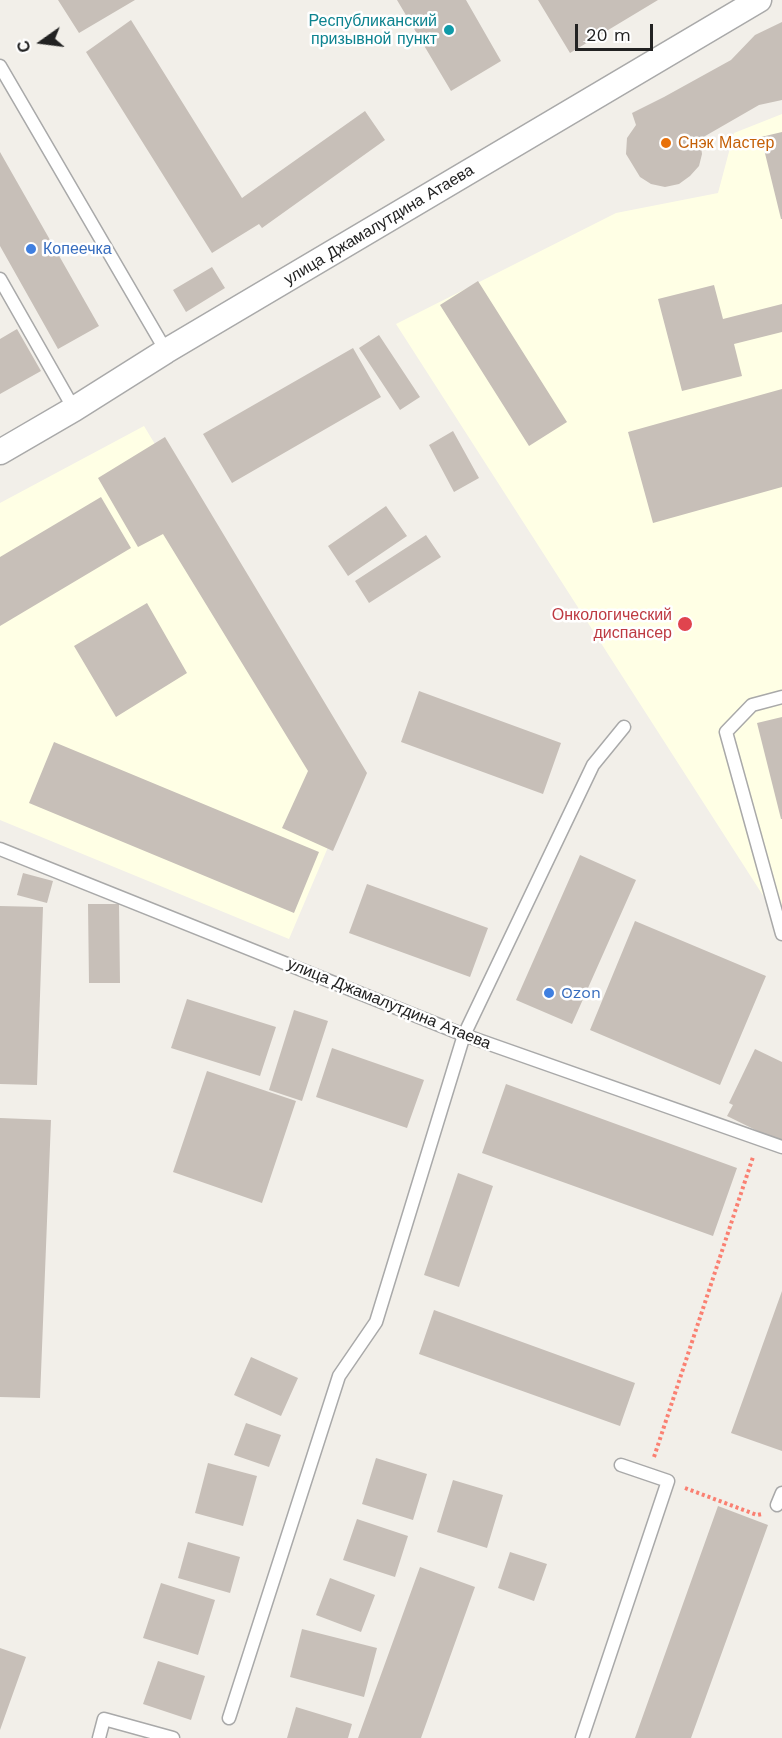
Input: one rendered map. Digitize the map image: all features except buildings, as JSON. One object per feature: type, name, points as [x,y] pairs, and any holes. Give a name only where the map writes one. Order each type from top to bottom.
[{"type":"street","name":"улица Джамалутдина Атаева","points":[[0,453],[166,351],[759,0]]},
{"type":"lane","points":[[0,66],[166,351]]},
{"type":"lane","points":[[0,279],[74,409]]},
{"type":"lane","points":[[782,696],[752,705],[726,732],[782,934]]},
{"type":"lane","points":[[229,1718],[339,1376],[376,1322],[464,1035],[593,765],[624,727]]},
{"type":"lane","name":"улица Джамалутдина Атаева","points":[[0,849],[464,1035],[782,1147]]},
{"type":"lane","points":[[582,1738],[668,1481],[621,1465]]},
{"type":"lane","points":[[777,1505],[782,1493]]},
{"type":"lane","points":[[99,1738],[104,1719],[173,1738]]},
{"type":"path","points":[[648,1474],[759,1139]]},
{"type":"path","points":[[668,1481],[757,1515],[768,1513],[777,1505]]},
{"type":"shaded area","name":"Онкологический диспансер","points":[[782,114],[782,925],[396,324],[616,213],[718,193],[734,133]]},
{"type":"shaded area","points":[[144,426],[357,779],[289,939],[0,820],[0,503]]},
{"type":"place","name":"Республиканский призывной пункт","points":[[449,30]]},
{"type":"place","name":"Снэк Мастер","points":[[666,143]]},
{"type":"place","name":"Копеечка","points":[[31,249]]},
{"type":"place","name":"Онкологический диспансер","points":[[685,624]]},
{"type":"place","name":"Ozon","points":[[549,993]]}]
